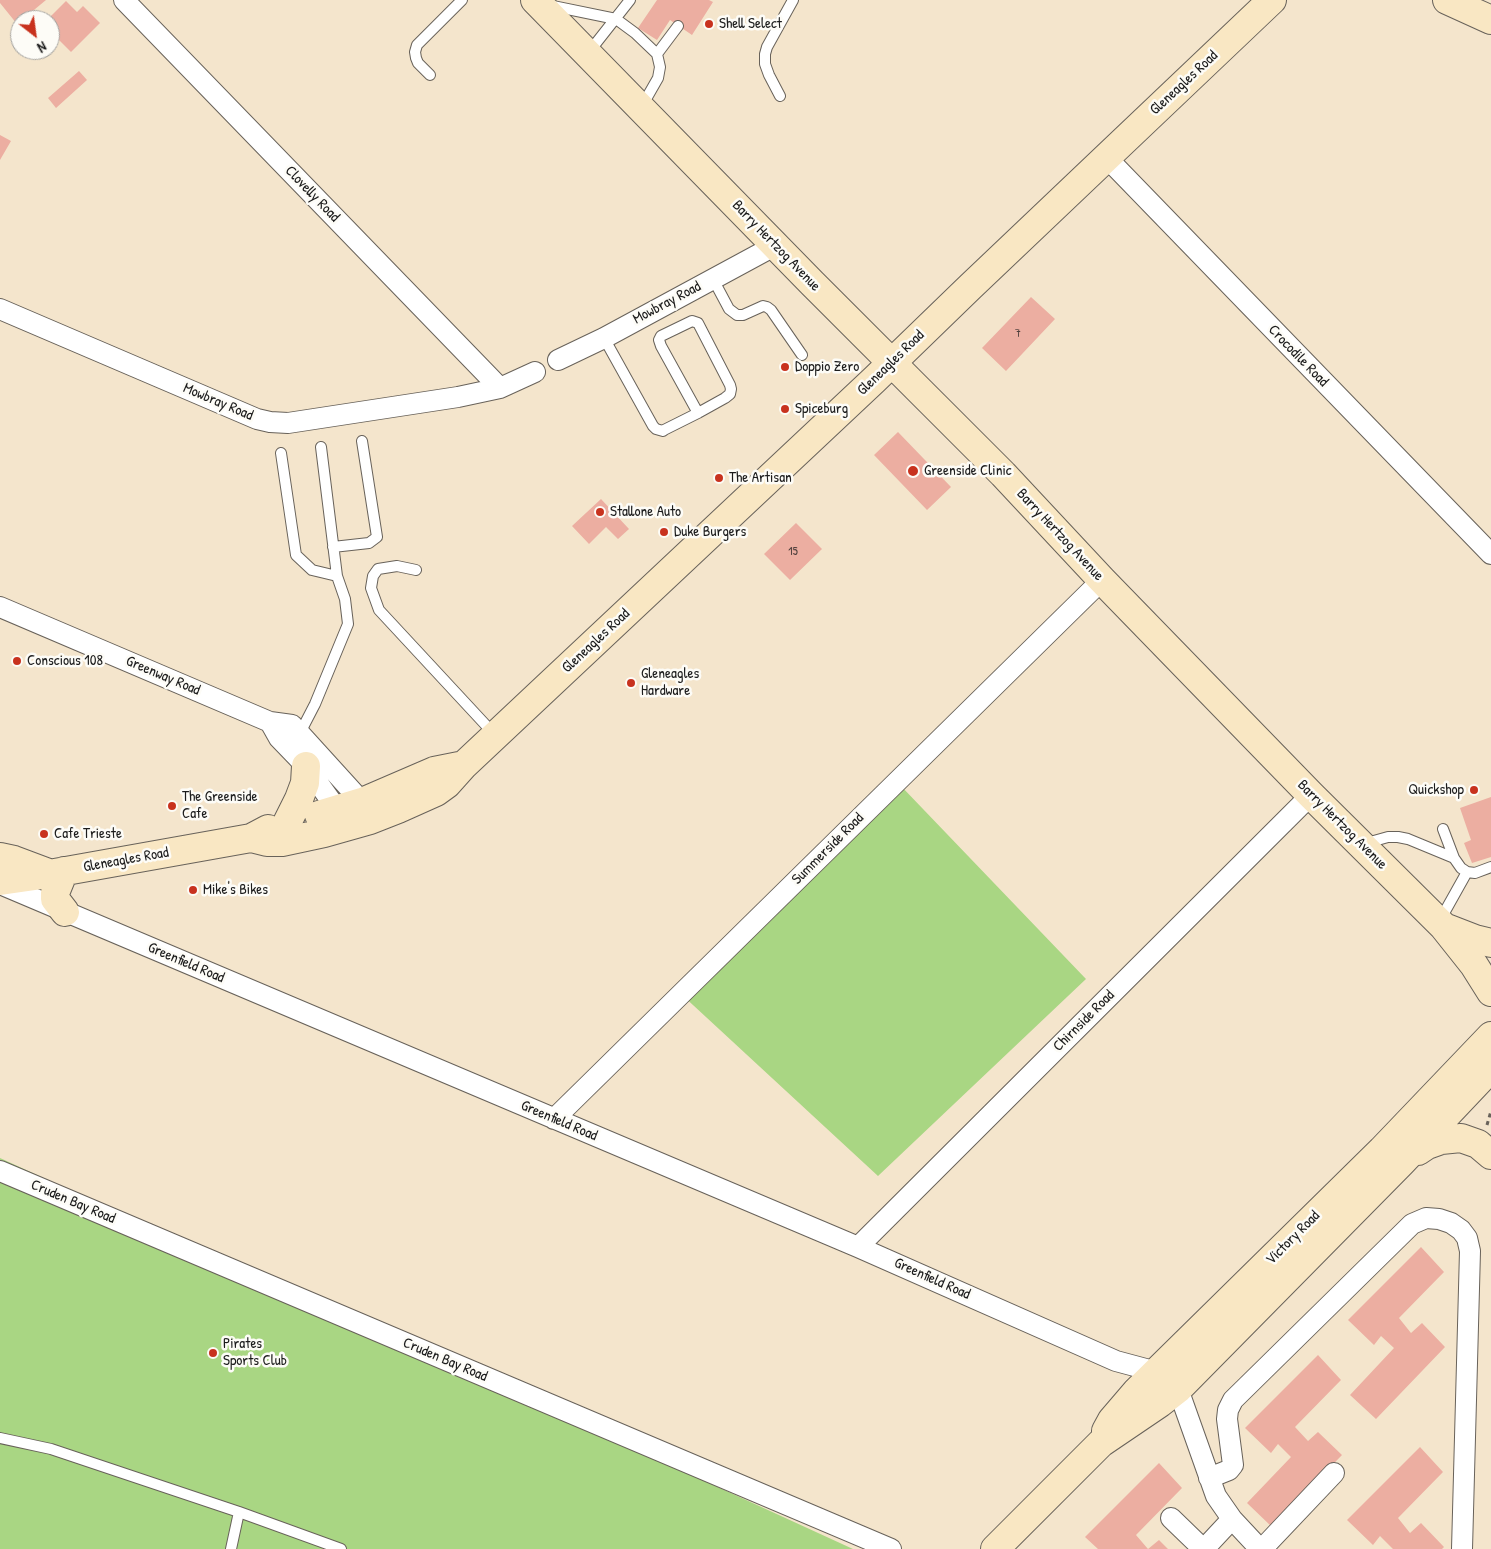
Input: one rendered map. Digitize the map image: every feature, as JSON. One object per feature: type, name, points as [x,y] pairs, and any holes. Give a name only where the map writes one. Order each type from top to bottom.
[{"type":"main road","name":"Gleneagles Road","points":[[0,882],[251,838],[270,828],[287,823],[398,809],[436,792],[447,784],[464,765],[892,363],[1272,0]]},
{"type":"main road","points":[[1447,0],[1491,20]]},
{"type":"main road","name":"Barry Hertzog Avenue","points":[[536,1],[1002,474],[1311,795],[1441,924],[1474,965],[1491,992]]},
{"type":"main road","points":[[287,823],[302,791],[306,776],[306,766]]},
{"type":"main road","name":"Gleneagles Road","points":[[251,838],[267,842],[282,842],[314,836],[355,815]]},
{"type":"main road","points":[[0,857],[57,872],[55,900],[65,912]]},
{"type":"main road","points":[[1441,924],[1475,940],[1491,943]]},
{"type":"main road","name":"Victory Road","points":[[1104,1436],[1112,1420],[1136,1392],[1382,1150],[1491,1036]]},
{"type":"main road","name":"Victory Road","points":[[995,1549],[1104,1436],[1160,1403],[1178,1389],[1402,1162],[1491,1068]]},
{"type":"main road","points":[[1402,1162],[1427,1145],[1440,1140],[1454,1138],[1472,1141],[1491,1155]]},
{"type":"main road","points":[[1178,1389],[1176,1377],[1180,1363],[1223,1308]]},
{"type":"street","name":"Clovelly Road","points":[[124,0],[500,388]]},
{"type":"street","name":"Crocodile Road","points":[[1106,157],[1491,553]]},
{"type":"street","name":"Mowbray Road","points":[[558,360],[604,338],[776,245]]},
{"type":"street","name":"Mowbray Road","points":[[0,310],[258,419],[270,422],[288,422],[458,396],[500,388],[535,372]]},
{"type":"street","name":"Summerside Road","points":[[554,1119],[1102,580]]},
{"type":"street","name":"Greenway Road","points":[[0,606],[270,722],[292,725],[300,733],[355,815]]},
{"type":"street","points":[[270,722],[279,738],[355,815]]},
{"type":"street","name":"Chirnside Road","points":[[858,1247],[1311,795]]},
{"type":"street","name":"Greenfield Road","points":[[0,882],[65,912],[858,1247],[1116,1361],[1157,1372]]},
{"type":"street","name":"Cruden Bay Road","points":[[0,1171],[891,1549]]},
{"type":"street","points":[[1209,1478],[1228,1470],[1233,1465],[1227,1419],[1228,1410],[1233,1400],[1412,1224],[1426,1218],[1439,1219],[1451,1223],[1461,1230],[1470,1251],[1462,1549]]},
{"type":"street","name":"Greenfield Road","points":[[1116,1361],[1132,1378],[1136,1392]]},
{"type":"street","points":[[1178,1389],[1219,1501],[1232,1519],[1261,1549],[1334,1473]]},
{"type":"street","points":[[1171,1518],[1203,1549],[1232,1519]]},
{"type":"lane","points":[[430,75],[418,63],[415,52],[417,45],[462,0]]},
{"type":"lane","points":[[588,53],[630,0]]},
{"type":"lane","points":[[780,96],[767,70],[765,54],[793,0]]},
{"type":"lane","points":[[536,1],[616,19],[658,54],[660,67],[658,78],[641,109]]},
{"type":"lane","points":[[658,54],[678,26]]},
{"type":"lane","points":[[713,279],[729,309],[737,315],[743,315],[767,306],[802,354]]},
{"type":"lane","points":[[604,338],[653,426],[656,429],[664,430],[698,413],[730,394],[731,390],[696,322],[692,321],[661,336],[659,342],[698,413]]},
{"type":"lane","points":[[333,547],[369,543],[377,537],[362,441]]},
{"type":"lane","points":[[300,733],[315,704],[348,624],[345,599],[337,576],[321,447]]},
{"type":"lane","points":[[281,453],[296,555],[312,570],[337,576]]},
{"type":"lane","points":[[416,570],[397,566],[378,569],[373,576],[371,588],[379,610],[495,736]]},
{"type":"lane","points":[[1443,829],[1454,858],[1461,868],[1467,872],[1475,873],[1491,867]]},
{"type":"lane","points":[[1360,844],[1388,837],[1398,837],[1408,839],[1454,858]]},
{"type":"lane","points":[[1441,924],[1467,872]]},
{"type":"lane","points":[[0,1438],[51,1449],[239,1512],[341,1549]]},
{"type":"lane","points":[[230,1549],[239,1512]]},
{"type":"green space","points":[[900,785],[1086,979],[878,1176],[680,993]]},
{"type":"green space","name":"Pirates Sports Club","points":[[0,1158],[853,1549],[0,1549]]},
{"type":"building","points":[[0,0],[46,0],[34,10],[10,10],[10,15],[0,3]]},
{"type":"building","points":[[657,0],[709,0],[713,2],[692,35],[670,20],[657,40],[638,28]]},
{"type":"building","points":[[66,1],[77,12],[83,6],[100,23],[71,52],[60,41],[60,10],[57,10]]},
{"type":"building","points":[[79,71],[87,80],[56,108],[48,98]]},
{"type":"building","points":[[0,135],[11,141],[0,160]]},
{"type":"building","points":[[1031,297],[1055,319],[1006,371],[982,348]]},
{"type":"building","name":"Greenside Clinic","points":[[898,432],[951,487],[927,510],[874,455]]},
{"type":"building","name":"Stallone Auto","points":[[601,499],[629,529],[618,539],[606,527],[589,544],[572,526]]},
{"type":"building","points":[[796,523],[822,549],[790,580],[764,554]]},
{"type":"building","points":[[1491,797],[1491,857],[1472,863],[1464,843],[1471,840],[1460,808]]},
{"type":"building","points":[[1421,1247],[1444,1272],[1399,1318],[1411,1333],[1422,1323],[1445,1347],[1376,1419],[1350,1395],[1394,1348],[1381,1336],[1374,1345],[1348,1320]]},
{"type":"building","points":[[1318,1355],[1341,1380],[1295,1427],[1308,1441],[1318,1432],[1342,1455],[1272,1527],[1247,1503],[1291,1457],[1278,1444],[1271,1453],[1245,1428]]},
{"type":"building","points":[[1420,1447],[1443,1472],[1398,1518],[1410,1533],[1421,1523],[1444,1547],[1442,1549],[1393,1549],[1380,1536],[1373,1545],[1347,1520]]},
{"type":"building","points":[[1159,1463],[1182,1488],[1136,1535],[1148,1549],[1098,1549],[1085,1537]]},
{"type":"building","points":[[1159,1540],[1168,1549],[1148,1549]]},
{"type":"place","name":"Shell Select","points":[[709,24]]},
{"type":"place","name":"Doppio Zero","points":[[785,367]]},
{"type":"place","name":"Spiceburg","points":[[785,409]]},
{"type":"place","name":"Greenside Clinic","points":[[913,471]]},
{"type":"place","name":"The Artisan","points":[[719,478]]},
{"type":"place","name":"Stallone Auto","points":[[600,512]]},
{"type":"place","name":"Duke Burgers","points":[[664,532]]},
{"type":"place","name":"Conscious 108","points":[[17,661]]},
{"type":"place","name":"Gleneagles Hardware","points":[[631,683]]},
{"type":"place","name":"Quickshop","points":[[1474,790]]},
{"type":"place","name":"The Greenside Cafe","points":[[172,806]]},
{"type":"place","name":"Cafe Trieste","points":[[44,834]]},
{"type":"place","name":"Mike's Bikes","points":[[193,890]]},
{"type":"place","name":"Pirates Sports Club","points":[[213,1353]]}]
